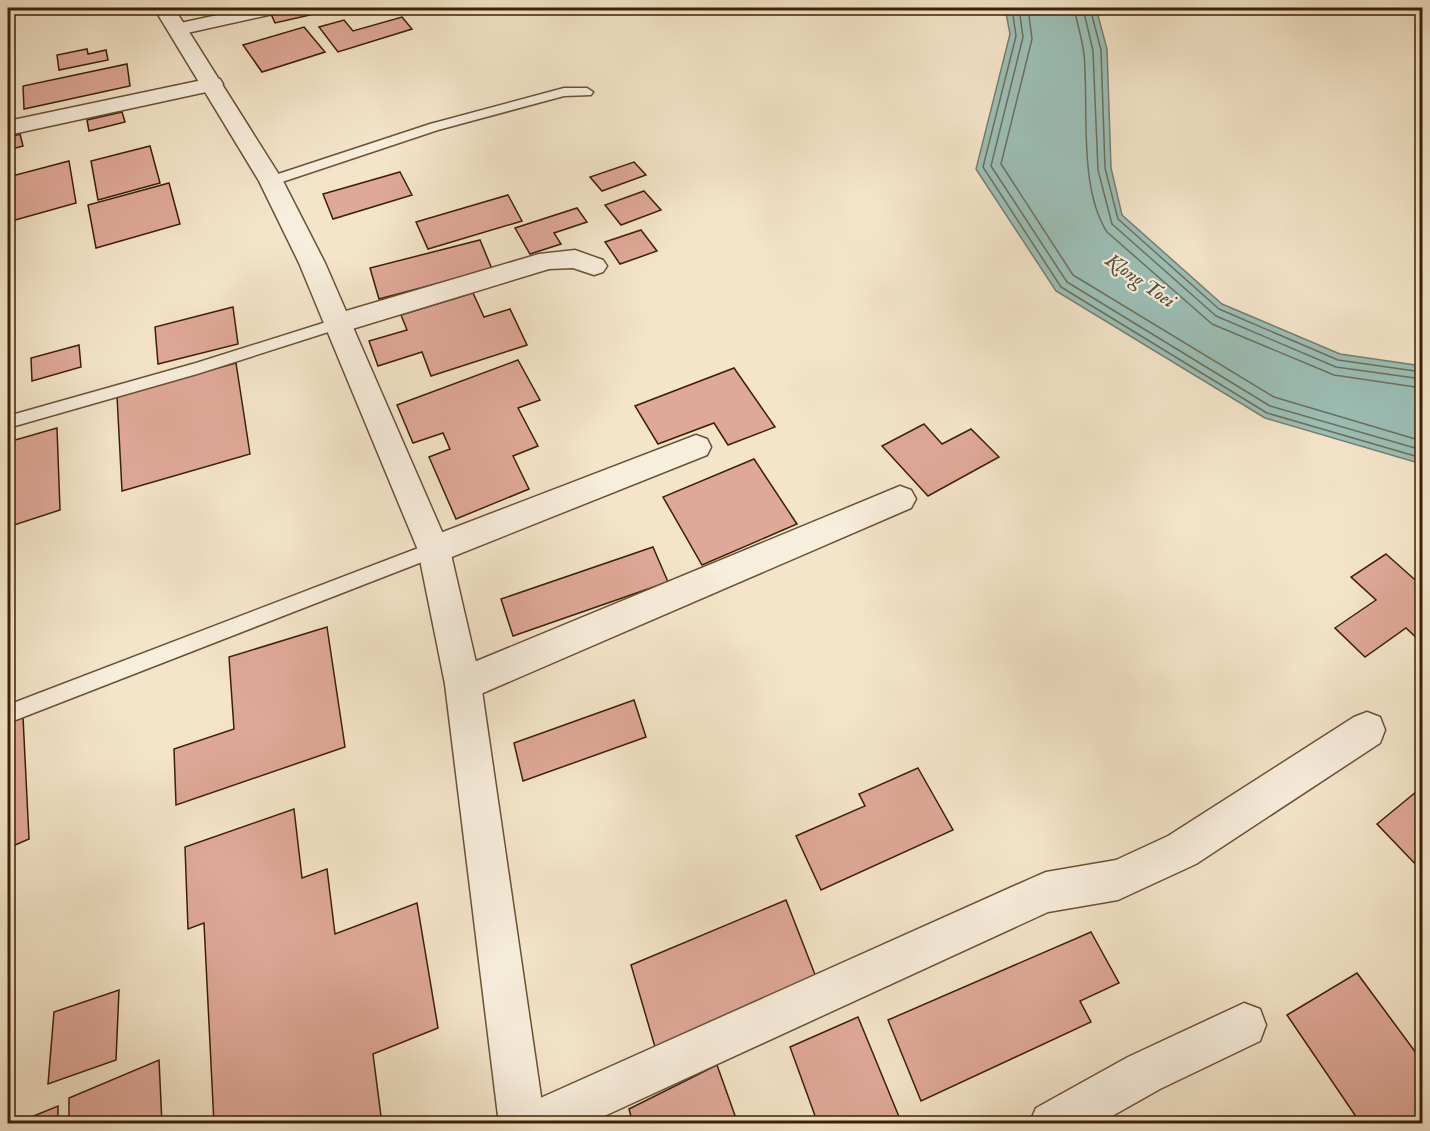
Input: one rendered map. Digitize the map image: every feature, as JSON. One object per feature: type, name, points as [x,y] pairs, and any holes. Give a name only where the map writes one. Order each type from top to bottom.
[{"type":"street","points":[[275,8],[171,18],[271,181],[312,262],[434,550],[463,684],[522,1124]]},
{"type":"street","points":[[8,128],[212,84]]},
{"type":"street","points":[[339,323],[548,261],[575,259],[594,266]]},
{"type":"street","points":[[434,550],[696,447]]},
{"type":"street","points":[[463,684],[900,499]]},
{"type":"street","points":[[534,1124],[1046,892],[1118,880],[1182,850],[1367,730]]},
{"type":"street","points":[[1052,1124],[1144,1073],[1244,1025]]},
{"type":"lane","points":[[271,181],[434,128],[564,92],[587,92]]},
{"type":"lane","points":[[8,422],[197,368],[339,323]]},
{"type":"lane","points":[[8,714],[434,550]]},
{"type":"water","name":"Klong Toei","points":[[1005,8],[1096,8],[1107,49],[1111,168],[1122,215],[1222,304],[1340,354],[1422,366],[1422,464],[1265,418],[1056,291],[976,169],[1010,34]]},
{"type":"building","points":[[307,8],[310,15],[275,23],[271,14]]},
{"type":"building","points":[[454,8],[484,8],[484,9],[457,14]]},
{"type":"building","points":[[402,17],[412,29],[338,52],[319,27],[344,20],[353,31]]},
{"type":"building","points":[[304,27],[325,52],[262,72],[243,45]]},
{"type":"building","points":[[87,49],[88,54],[106,50],[108,60],[59,70],[57,55]]},
{"type":"building","points":[[127,64],[130,86],[24,109],[23,86]]},
{"type":"building","points":[[122,112],[125,122],[89,131],[87,120]]},
{"type":"building","points":[[20,134],[23,146],[8,150],[8,138]]},
{"type":"building","points":[[150,146],[160,183],[98,200],[91,161]]},
{"type":"building","points":[[69,161],[76,203],[8,222],[8,177]]},
{"type":"building","points":[[634,162],[646,175],[602,191],[590,177]]},
{"type":"building","points":[[400,172],[412,195],[333,219],[323,194]]},
{"type":"building","points":[[169,183],[180,224],[96,248],[88,205]]},
{"type":"building","points":[[644,191],[661,210],[621,225],[605,205]]},
{"type":"building","points":[[508,195],[522,221],[428,249],[416,222]]},
{"type":"building","points":[[577,208],[587,222],[554,233],[561,244],[530,254],[515,228]]},
{"type":"building","points":[[641,230],[657,251],[620,264],[605,242]]},
{"type":"building","points":[[480,240],[492,269],[379,299],[370,268]]},
{"type":"building","points":[[473,293],[484,317],[510,309],[527,345],[431,376],[422,352],[378,366],[369,341],[407,330],[401,315]]},
{"type":"building","points":[[233,307],[238,344],[158,364],[155,327]]},
{"type":"building","points":[[79,345],[81,367],[32,381],[31,358]]},
{"type":"building","points":[[518,360],[540,400],[518,408],[538,446],[513,456],[529,489],[456,519],[429,457],[450,449],[443,433],[413,443],[397,405]]},
{"type":"building","points":[[236,363],[250,454],[122,491],[117,396]]},
{"type":"building","points":[[734,368],[775,427],[728,445],[714,423],[658,444],[635,406]]},
{"type":"building","points":[[924,424],[942,444],[971,429],[999,457],[928,496],[882,446]]},
{"type":"building","points":[[57,428],[60,510],[8,527],[8,442]]},
{"type":"building","points":[[754,459],[797,524],[702,565],[663,497]]},
{"type":"building","points":[[653,547],[668,582],[513,636],[501,599]]},
{"type":"building","points":[[1386,554],[1422,586],[1422,643],[1406,628],[1365,657],[1335,628],[1376,600],[1351,577]]},
{"type":"building","points":[[327,627],[345,747],[176,805],[174,749],[234,729],[229,657]]},
{"type":"building","points":[[634,700],[646,737],[523,781],[514,743]]},
{"type":"building","points":[[23,717],[29,839],[8,848],[8,722]]},
{"type":"building","points":[[918,768],[953,830],[821,890],[796,836],[865,806],[859,794]]},
{"type":"building","points":[[1422,787],[1422,871],[1377,824]]},
{"type":"building","points":[[294,809],[302,878],[327,869],[335,934],[417,903],[438,1028],[373,1054],[382,1124],[214,1124],[204,923],[188,929],[185,847]]},
{"type":"building","points":[[786,900],[816,977],[655,1047],[631,965]]},
{"type":"building","points":[[1091,932],[1119,983],[1080,1001],[1091,1022],[921,1101],[888,1020]]},
{"type":"building","points":[[1357,973],[1422,1061],[1422,1124],[1361,1124],[1287,1015]]},
{"type":"building","points":[[119,990],[116,1060],[48,1084],[54,1012]]},
{"type":"building","points":[[858,1017],[902,1124],[818,1124],[790,1047]]},
{"type":"building","points":[[159,1060],[162,1124],[69,1124],[69,1098]]},
{"type":"building","points":[[717,1065],[738,1124],[633,1124],[629,1109]]},
{"type":"building","points":[[58,1106],[58,1124],[14,1124]]}]
